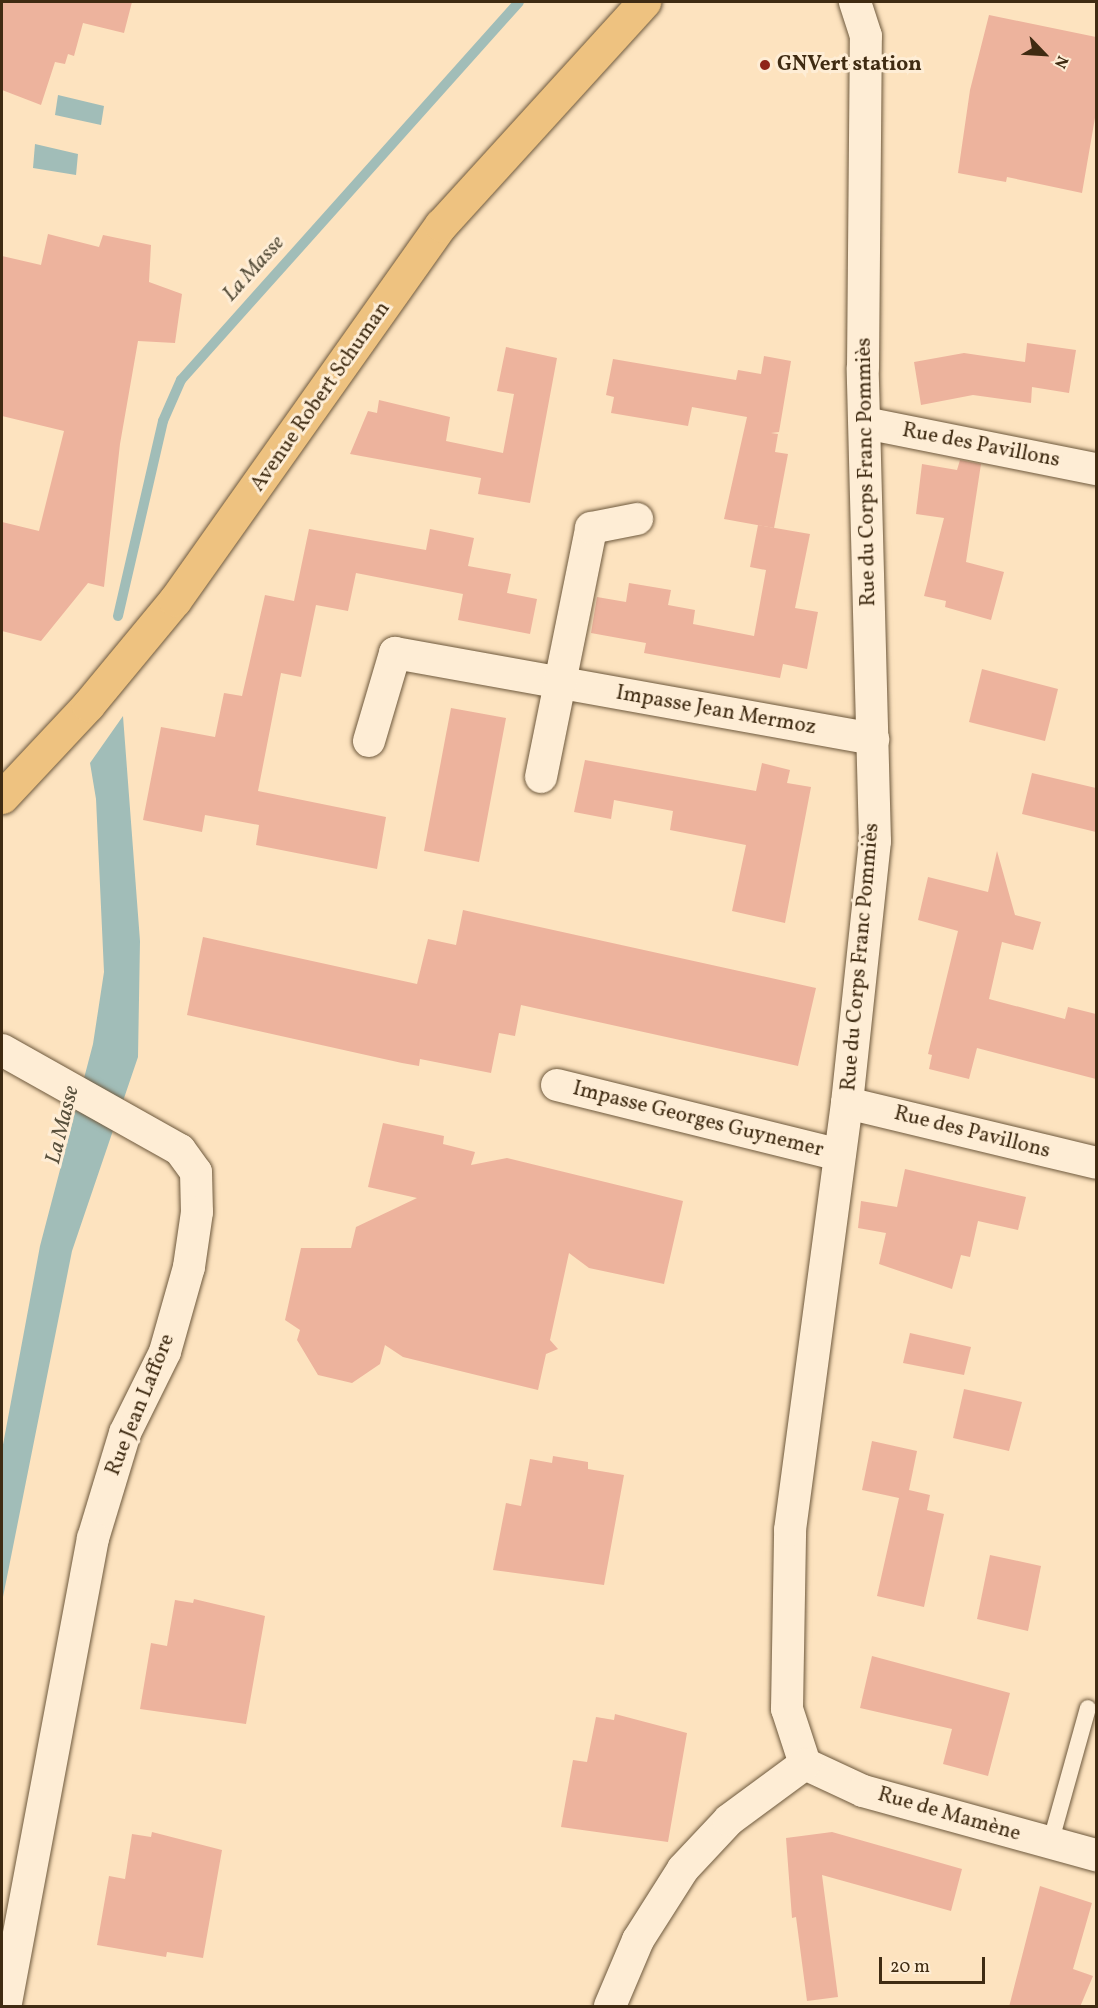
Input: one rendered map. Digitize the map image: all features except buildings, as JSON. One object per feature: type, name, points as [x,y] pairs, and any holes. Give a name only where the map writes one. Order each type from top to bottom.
[{"type":"main road","name":"Avenue Robert Schuman","points":[[8,789],[175,600],[441,225],[644,2]]},
{"type":"street","name":"Rue du Corps Franc Pommiès","points":[[805,1764],[788,1708],[790,1530],[838,1155],[847,1103],[875,841],[866,423],[866,36],[855,2]]},
{"type":"street","name":"Rue des Pavillons","points":[[866,423],[1096,469]]},
{"type":"street","points":[[541,777],[591,528],[637,519]]},
{"type":"street","name":"Impasse Jean Mermoz","points":[[369,741],[395,653],[873,739]]},
{"type":"street","name":"Rue Jean Laffore","points":[[2,1050],[168,1140],[196,1172],[197,1212],[189,1267],[165,1352],[125,1433],[93,1538],[5,2007]]},
{"type":"street","name":"Impasse Georges Guynemer","points":[[557,1085],[838,1155]]},
{"type":"street","name":"Rue des Pavillons","points":[[847,1103],[1096,1163]]},
{"type":"street","points":[[610,2007],[639,1940],[683,1869],[729,1820],[805,1764]]},
{"type":"street","name":"Rue de Mamène","points":[[805,1764],[864,1791],[1096,1855]]},
{"type":"lane","points":[[1050,1844],[1088,1708]]},
{"type":"water","points":[[58,95],[104,106],[101,125],[55,115]]},
{"type":"water","points":[[35,144],[78,154],[76,175],[33,168]]},
{"type":"water","points":[[123,716],[140,941],[138,1057],[72,1251],[2,1602],[2,1450],[40,1246],[93,1044],[104,972],[96,799],[90,763]]},
{"type":"waterway","name":"La Masse","points":[[118,616],[163,421],[181,380],[519,2]]},
{"type":"place","name":"GNVert station","points":[[765,65]]}]
